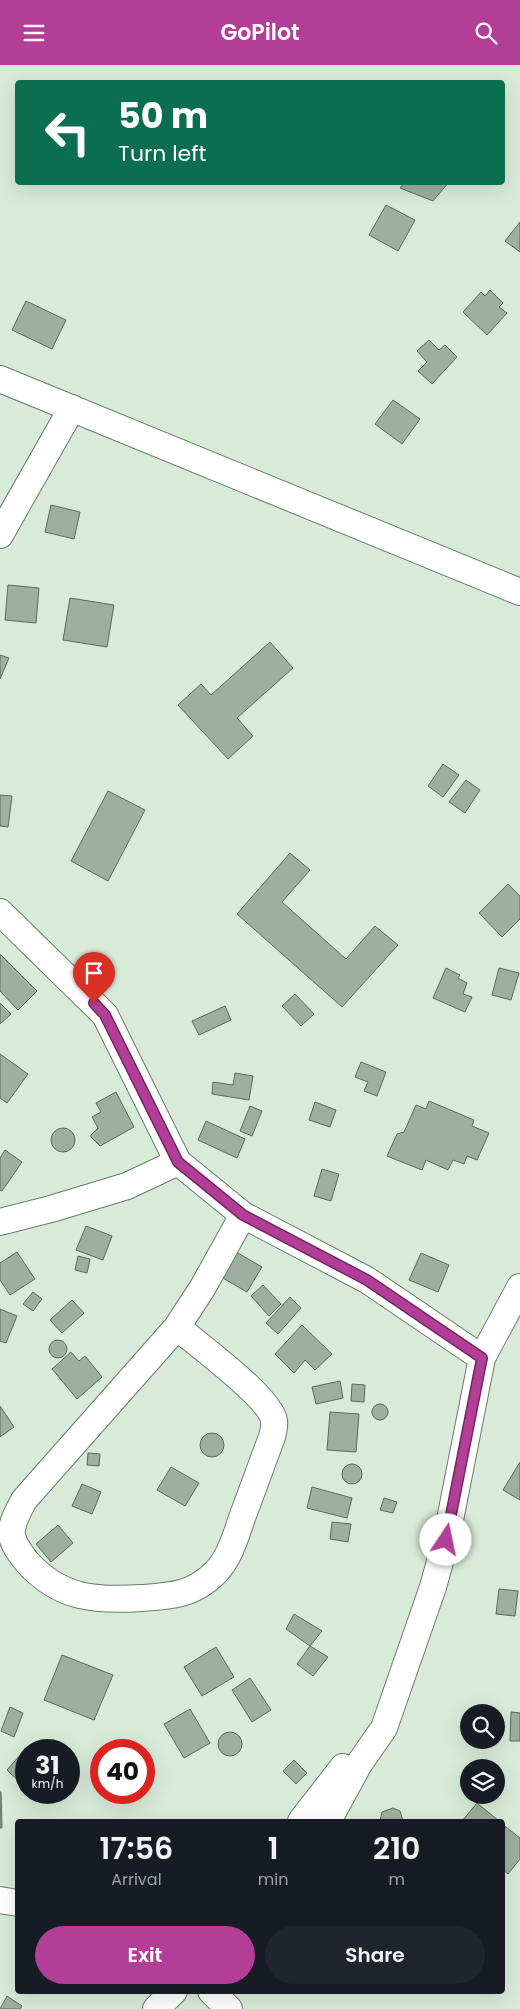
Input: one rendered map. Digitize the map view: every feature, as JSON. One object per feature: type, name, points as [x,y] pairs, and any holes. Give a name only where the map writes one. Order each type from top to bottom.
[{"type":"street","points":[[0,379],[520,592]]},
{"type":"street","points":[[0,535],[72,408]]},
{"type":"street","points":[[0,912],[105,1015],[178,1162],[243,1215],[367,1280],[482,1358]]},
{"type":"street","points":[[0,1222],[127,1186],[178,1162]]},
{"type":"street","points":[[177,1327],[251,1389],[268,1406],[274,1421],[272,1437],[228,1555],[216,1573],[197,1588],[176,1596],[106,1600],[78,1595],[57,1587],[38,1574],[18,1551],[12,1535],[14,1520],[24,1500],[177,1327],[203,1287],[243,1215]]},
{"type":"street","points":[[329,1819],[359,1765],[384,1728],[391,1709],[433,1587],[446,1540],[482,1358],[520,1287]]},
{"type":"street","points":[[303,1819],[362,1742],[391,1709]]},
{"type":"street","points":[[0,1891],[15,1891]]},
{"type":"street","points":[[0,1900],[15,1902]]},
{"type":"street","points":[[156,2009],[171,1994]]},
{"type":"street","points":[[214,1994],[230,2009]]},
{"type":"building","points":[[402,185],[446,185],[433,201],[400,188]]},
{"type":"building","points":[[386,205],[415,220],[398,251],[369,235]]},
{"type":"building","points":[[520,222],[520,252],[505,241]]},
{"type":"building","points":[[490,290],[503,303],[499,307],[507,313],[487,335],[463,312],[481,292],[485,296]]},
{"type":"building","points":[[26,301],[66,320],[52,349],[12,330]]},
{"type":"building","points":[[429,340],[439,350],[445,345],[457,357],[432,384],[418,371],[427,362],[417,351]]},
{"type":"building","points":[[393,400],[420,419],[402,444],[375,424]]},
{"type":"building","points":[[51,505],[80,512],[74,539],[45,532]]},
{"type":"building","points":[[8,585],[39,588],[36,623],[5,620]]},
{"type":"building","points":[[70,598],[114,605],[107,647],[63,640]]},
{"type":"building","points":[[270,642],[293,668],[237,718],[253,736],[228,759],[178,705],[201,684],[211,695]]},
{"type":"building","points":[[0,655],[9,658],[0,679]]},
{"type":"building","points":[[443,764],[459,775],[443,797],[428,786]]},
{"type":"building","points":[[466,780],[480,790],[465,813],[449,802]]},
{"type":"building","points":[[108,791],[145,810],[108,881],[71,861]]},
{"type":"building","points":[[0,795],[12,796],[8,827],[0,826]]},
{"type":"building","points":[[290,853],[310,870],[282,902],[346,959],[375,926],[398,945],[342,1007],[237,914]]},
{"type":"building","points":[[508,884],[520,896],[520,919],[502,937],[479,913]]},
{"type":"building","points":[[0,954],[37,991],[18,1010],[0,991]]},
{"type":"building","points":[[446,968],[460,975],[458,978],[467,983],[463,994],[472,997],[465,1012],[433,998]]},
{"type":"building","points":[[499,968],[519,973],[511,1000],[492,995]]},
{"type":"building","points":[[295,994],[314,1014],[301,1026],[282,1006]]},
{"type":"building","points":[[0,1003],[11,1014],[0,1024]]},
{"type":"building","points":[[225,1006],[231,1020],[199,1035],[192,1021]]},
{"type":"building","points":[[0,1054],[28,1074],[7,1103],[0,1098]]},
{"type":"building","points":[[361,1062],[386,1072],[377,1096],[364,1091],[368,1082],[355,1077]]},
{"type":"building","points":[[235,1073],[253,1076],[249,1100],[212,1094],[213,1082],[233,1085]]},
{"type":"building","points":[[116,1092],[134,1127],[100,1146],[90,1136],[98,1128],[92,1117],[101,1112],[96,1103]]},
{"type":"building","points":[[429,1101],[474,1120],[472,1126],[489,1133],[477,1160],[467,1156],[464,1164],[453,1160],[448,1170],[426,1160],[422,1170],[387,1156],[397,1134],[404,1132],[416,1105],[426,1109]]},
{"type":"building","points":[[315,1102],[336,1110],[330,1127],[309,1120]]},
{"type":"building","points":[[250,1106],[262,1111],[252,1136],[240,1131]]},
{"type":"building","points":[[206,1121],[245,1139],[237,1158],[198,1140]]},
{"type":"building","points":[[63,1128],[72,1131],[75,1140],[72,1149],[63,1152],[54,1149],[51,1140],[54,1131]]},
{"type":"building","points":[[5,1150],[22,1162],[2,1191],[0,1190],[0,1158]]},
{"type":"building","points":[[322,1169],[339,1174],[331,1201],[314,1196]]},
{"type":"building","points":[[86,1226],[112,1236],[103,1260],[76,1250]]},
{"type":"building","points":[[17,1252],[35,1279],[10,1295],[0,1280],[0,1263]]},
{"type":"building","points":[[236,1252],[262,1267],[247,1292],[221,1277]]},
{"type":"building","points":[[421,1253],[449,1265],[438,1292],[409,1280]]},
{"type":"building","points":[[78,1256],[90,1259],[87,1273],[75,1270]]},
{"type":"building","points":[[263,1285],[281,1304],[269,1316],[251,1296]]},
{"type":"building","points":[[33,1292],[42,1299],[33,1311],[23,1304]]},
{"type":"building","points":[[290,1297],[301,1308],[278,1334],[266,1323]]},
{"type":"building","points":[[72,1300],[84,1313],[62,1333],[50,1320]]},
{"type":"building","points":[[0,1309],[17,1316],[6,1343],[0,1341]]},
{"type":"building","points":[[302,1325],[332,1354],[315,1370],[305,1360],[294,1373],[275,1354]]},
{"type":"building","points":[[58,1340],[65,1342],[67,1349],[65,1356],[58,1358],[51,1356],[49,1349],[51,1342]]},
{"type":"building","points":[[71,1352],[79,1361],[85,1356],[102,1377],[77,1399],[52,1369]]},
{"type":"building","points":[[340,1381],[343,1398],[316,1404],[312,1387]]},
{"type":"building","points":[[352,1384],[365,1385],[364,1402],[351,1401]]},
{"type":"building","points":[[380,1404],[388,1412],[380,1420],[372,1412]]},
{"type":"building","points":[[0,1406],[14,1427],[0,1437]]},
{"type":"building","points":[[330,1412],[359,1414],[356,1452],[327,1450]]},
{"type":"building","points":[[212,1433],[217,1434],[223,1440],[223,1450],[217,1456],[212,1457],[207,1456],[201,1450],[200,1445],[201,1440],[207,1434]]},
{"type":"building","points":[[88,1453],[100,1454],[99,1466],[87,1465]]},
{"type":"building","points":[[520,1462],[520,1500],[503,1490]]},
{"type":"building","points":[[352,1464],[359,1467],[362,1474],[359,1481],[352,1484],[345,1481],[342,1474],[345,1467]]},
{"type":"building","points":[[171,1467],[199,1483],[185,1506],[157,1490]]},
{"type":"building","points":[[82,1484],[101,1492],[92,1514],[72,1506]]},
{"type":"building","points":[[312,1487],[352,1498],[347,1518],[307,1508]]},
{"type":"building","points":[[384,1498],[397,1502],[393,1513],[380,1510]]},
{"type":"building","points":[[332,1522],[351,1524],[348,1542],[330,1539]]},
{"type":"building","points":[[58,1525],[73,1543],[51,1562],[36,1544]]},
{"type":"building","points":[[499,1589],[518,1591],[515,1616],[496,1614]]},
{"type":"building","points":[[294,1614],[322,1631],[310,1646],[286,1629]]},
{"type":"building","points":[[310,1646],[328,1657],[313,1676],[297,1664]]},
{"type":"building","points":[[216,1647],[234,1677],[202,1696],[184,1667]]},
{"type":"building","points":[[62,1655],[113,1675],[94,1720],[44,1700]]},
{"type":"building","points":[[250,1678],[271,1710],[252,1722],[232,1690]]},
{"type":"building","points":[[10,1707],[23,1713],[14,1737],[1,1731]]},
{"type":"building","points":[[190,1709],[210,1743],[184,1758],[164,1724]]},
{"type":"building","points":[[511,1712],[520,1713],[520,1741],[510,1741]]},
{"type":"building","points":[[230,1732],[235,1733],[241,1739],[241,1749],[235,1755],[230,1756],[225,1755],[219,1749],[218,1744],[219,1739],[225,1733]]},
{"type":"building","points":[[294,1760],[307,1773],[296,1784],[283,1771]]},
{"type":"building","points":[[15,1761],[15,1778],[7,1770]]},
{"type":"building","points":[[0,1792],[2,1828],[0,1828]]},
{"type":"building","points":[[478,1804],[497,1819],[464,1819]]},
{"type":"building","points":[[393,1808],[400,1811],[402,1819],[380,1819],[382,1812]]},
{"type":"building","points":[[505,1826],[520,1838],[520,1859],[508,1874],[505,1872]]},
{"type":"building","points":[[7,1996],[22,2006],[20,2009],[0,2009]]},
{"type":"route","points":[[94,1003],[105,1015],[178,1162],[243,1215],[367,1280],[482,1358],[446,1540]]}]
